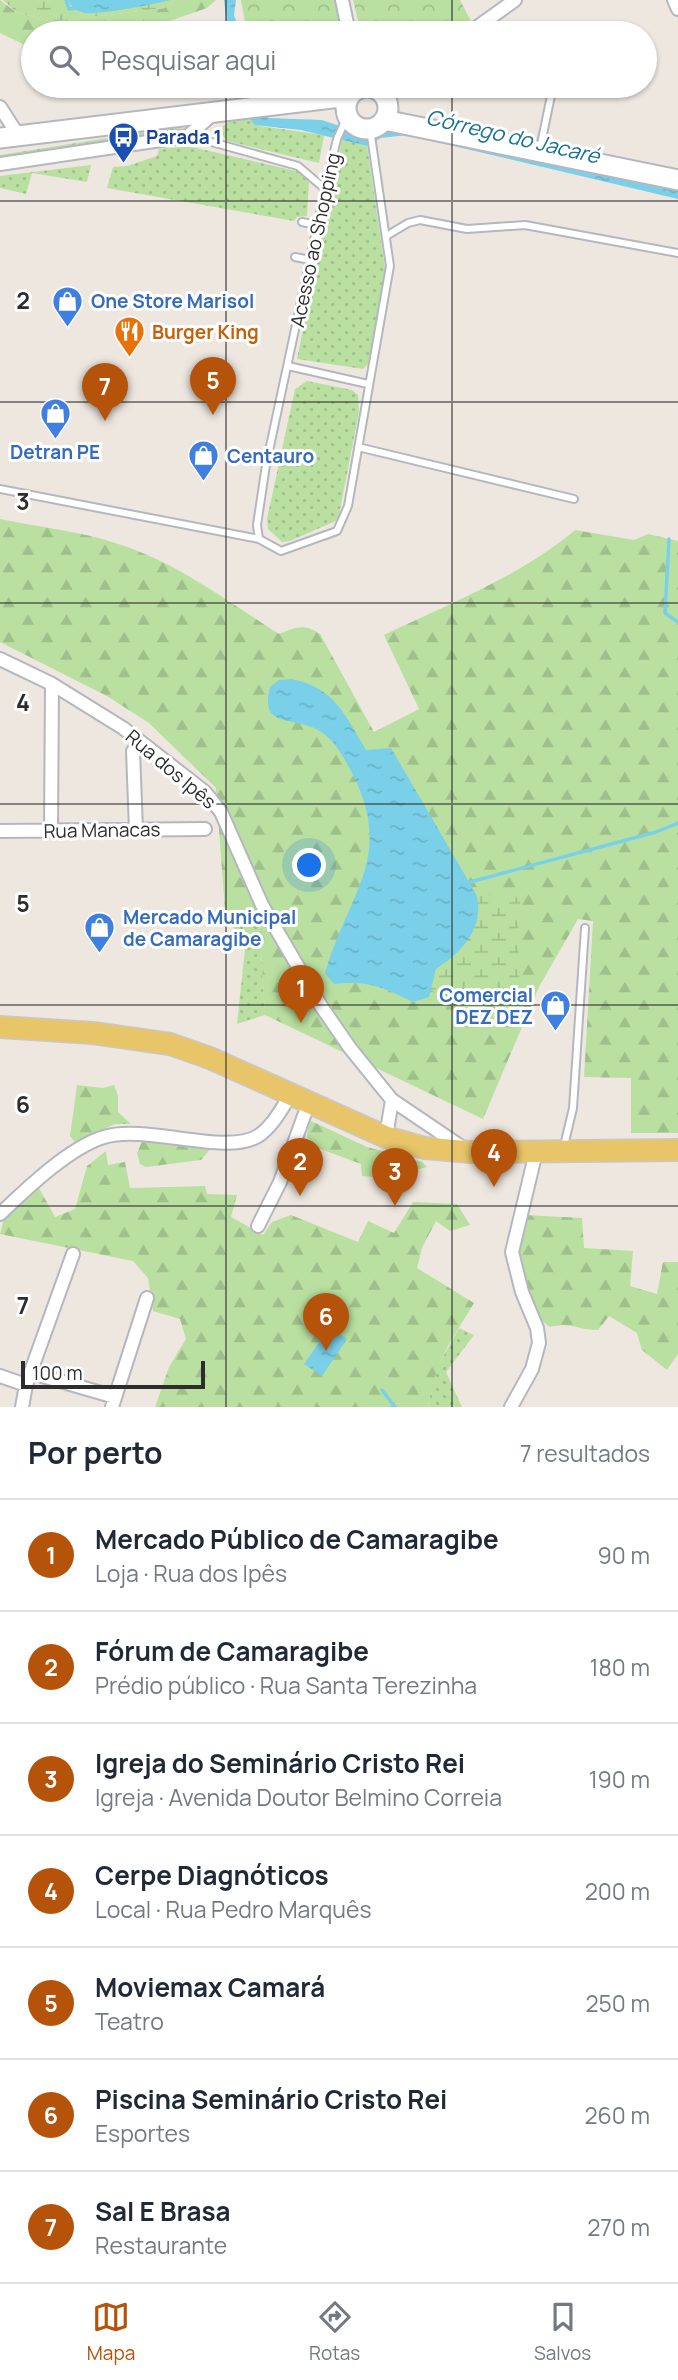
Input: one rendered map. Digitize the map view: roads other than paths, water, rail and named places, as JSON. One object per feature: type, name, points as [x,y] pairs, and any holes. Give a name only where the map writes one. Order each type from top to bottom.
[{"type":"main road","points":[[0,1027],[93,1033],[170,1044],[386,1137],[425,1148],[471,1152],[678,1150]]},
{"type":"street","points":[[342,0],[346,21]]},
{"type":"street","points":[[486,21],[515,0]]},
{"type":"street","points":[[674,0],[678,9]]},
{"type":"street","points":[[376,98],[383,118]]},
{"type":"street","points":[[0,107],[9,137],[226,109],[350,104],[356,127],[383,118],[678,180]]},
{"type":"street","points":[[0,164],[188,136],[226,109]]},
{"type":"street","name":"Rua dos Ipês","points":[[0,659],[52,684],[123,728],[205,792],[221,812],[262,905],[321,1006],[392,1100],[440,1136],[471,1152]]},
{"type":"street","points":[[51,831],[52,684]]},
{"type":"street","name":"Rua dos Ipês","points":[[133,751],[136,830]]},
{"type":"street","name":"Rua Manacas","points":[[0,831],[205,829]]},
{"type":"street","points":[[0,1214],[83,1146],[103,1137],[146,1134],[242,1141],[257,1136],[300,1098]]},
{"type":"street","points":[[258,1226],[289,1159],[300,1098]]},
{"type":"street","points":[[386,1137],[392,1100]]},
{"type":"street","points":[[511,1407],[532,1369],[539,1343],[537,1328],[522,1292],[512,1252],[536,1152]]},
{"type":"street","points":[[22,1407],[29,1379],[73,1254]]},
{"type":"street","points":[[0,1376],[29,1379],[113,1402],[147,1298]]},
{"type":"lane","points":[[540,150],[551,98]]},
{"type":"lane","name":"Acesso ao Shopping","points":[[259,539],[257,524],[262,490],[317,225],[337,139],[350,104]]},
{"type":"lane","points":[[0,489],[259,539],[281,551],[337,531],[348,506],[389,280],[383,118]]},
{"type":"lane","points":[[188,136],[298,166],[325,189]]},
{"type":"lane","points":[[388,235],[408,223],[421,220],[467,229],[525,225],[678,253]]},
{"type":"lane","points":[[302,222],[317,225]]},
{"type":"lane","points":[[295,257],[310,260]]},
{"type":"lane","points":[[288,366],[368,384]]},
{"type":"lane","points":[[358,447],[574,499]]},
{"type":"lane","points":[[562,1151],[573,1108],[585,928]]},
{"type":"water","points":[[68,0],[170,0],[92,13],[78,10]]},
{"type":"water","points":[[224,0],[236,0],[236,21],[227,21]]},
{"type":"water","name":"Córrego do Jacaré","points":[[235,98],[251,98],[262,115],[269,118],[322,120],[366,135],[406,129],[678,191],[678,199],[407,135],[381,138],[367,146],[301,130],[255,125]]},
{"type":"water","points":[[292,679],[307,683],[329,696],[345,715],[366,750],[391,748],[476,894],[478,917],[475,928],[463,947],[436,969],[429,997],[413,1002],[375,986],[334,984],[325,973],[365,870],[369,822],[361,794],[333,742],[314,728],[279,718],[269,709],[270,687],[279,680]]},
{"type":"water","points":[[330,1327],[347,1339],[322,1376],[304,1364]]},
{"type":"waterway","name":"Córrego do Jacaré","points":[[66,0],[69,9],[79,8]]},
{"type":"waterway","points":[[669,539],[665,613],[678,622]]},
{"type":"waterway","points":[[470,882],[656,832],[678,823]]},
{"type":"waterway","points":[[382,1390],[395,1407]]},
{"type":"place","name":"Parada 1","points":[[123,164]]},
{"type":"place","name":"One Store Marisol","points":[[68,328]]},
{"type":"place","name":"Burger King","points":[[129,359]]},
{"type":"place","name":"Moviemax Camará","points":[[213,415]]},
{"type":"place","name":"Sal E Brasa","points":[[105,421]]},
{"type":"place","name":"Detran PE","points":[[55,440]]},
{"type":"place","name":"Centauro","points":[[204,483]]},
{"type":"place","name":"Mercado Municipal de Camaragibe","points":[[100,955]]},
{"type":"place","name":"Mercado Público de Camaragibe","points":[[301,1023]]},
{"type":"place","name":"Comercial DEZ DEZ","points":[[556,1033]]},
{"type":"place","name":"Cerpe Diagnóticos","points":[[494,1187]]},
{"type":"place","name":"Fórum de Camaragibe","points":[[300,1196]]},
{"type":"place","name":"Igreja do Seminário Cristo Rei","points":[[395,1206]]},
{"type":"place","name":"Piscina Seminário Cristo Rei","points":[[326,1351]]}]
